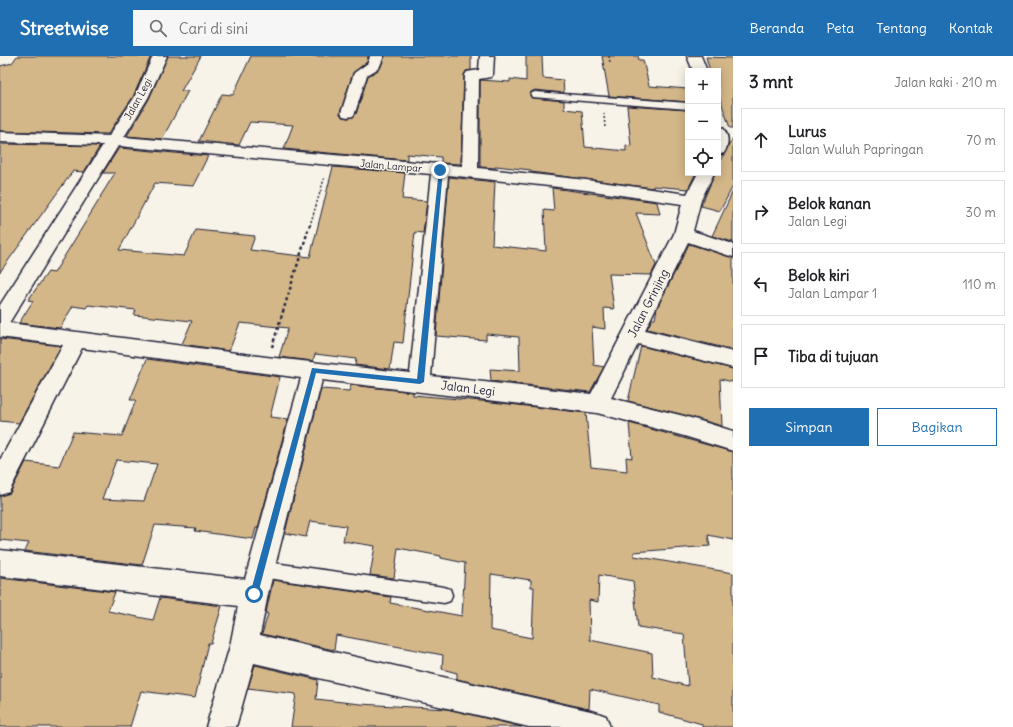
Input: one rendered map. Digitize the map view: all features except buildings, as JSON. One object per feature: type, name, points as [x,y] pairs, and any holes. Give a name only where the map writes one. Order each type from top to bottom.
[{"type":"street","name":"Jalan Legi","points":[[0,321],[141,98],[160,56]]},
{"type":"street","points":[[348,113],[361,73],[374,65],[377,56]]},
{"type":"street","points":[[470,172],[472,75],[486,74],[487,56]]},
{"type":"street","points":[[694,56],[699,68]]},
{"type":"street","name":"Jalan Lampar","points":[[0,137],[113,141],[470,172],[586,185],[692,200]]},
{"type":"street","points":[[420,382],[440,170]]},
{"type":"street","name":"Jalan Grinjing","points":[[597,404],[684,234],[692,200],[704,176]]},
{"type":"street","points":[[684,234],[733,251]]},
{"type":"street","name":"Jalan Legi","points":[[0,329],[266,364],[597,404],[684,426],[733,441]]},
{"type":"street","points":[[632,335],[733,360]]},
{"type":"street","points":[[0,484],[76,340]]},
{"type":"street","points":[[221,727],[244,646],[257,582],[314,370]]},
{"type":"street","points":[[0,563],[257,582]]},
{"type":"street","points":[[244,646],[595,727]]},
{"type":"lane","points":[[536,95],[685,106]]},
{"type":"lane","points":[[257,582],[444,595]]},
{"type":"path","points":[[609,56],[610,63]]},
{"type":"path","points":[[266,364],[330,160]]},
{"type":"route","points":[[254,594],[314,370],[420,382],[440,170]]}]
